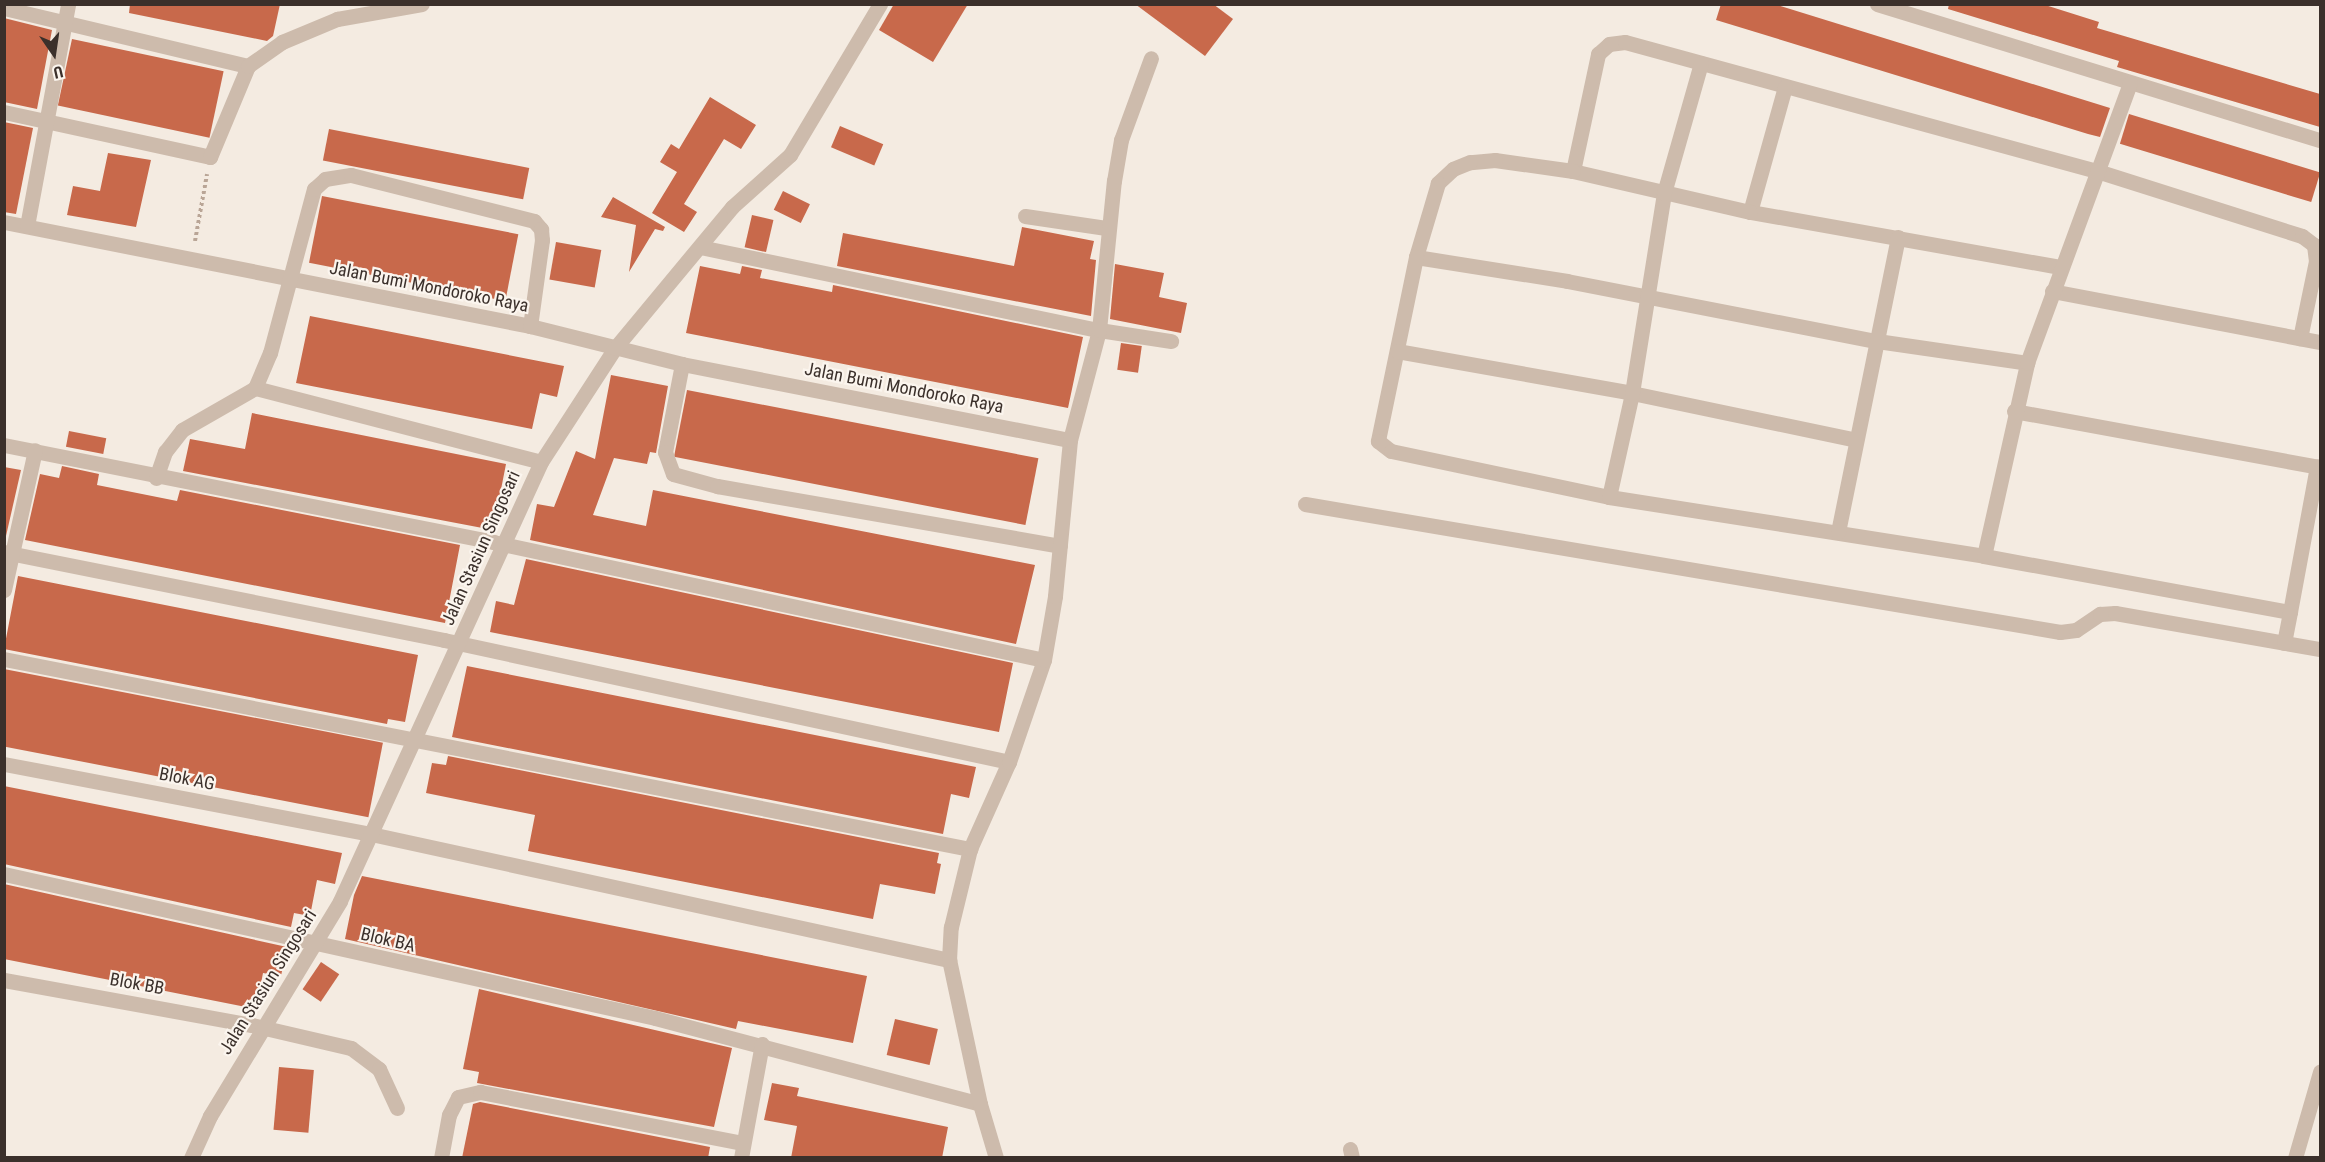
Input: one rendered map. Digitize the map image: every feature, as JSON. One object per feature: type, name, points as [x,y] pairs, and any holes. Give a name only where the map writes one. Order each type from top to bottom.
[{"type":"street","points":[[27,226],[68,4]]},
{"type":"street","points":[[4,112],[210,158],[248,66],[282,42],[337,19],[422,4]]},
{"type":"street","points":[[1877,4],[2320,140]]},
{"type":"street","name":"Jalan Stasiun Singosari","points":[[191,1158],[210,1116],[262,1028],[316,944],[367,833],[418,738],[502,544],[541,462],[615,348],[732,207],[790,155],[879,5]]},
{"type":"street","points":[[4,8],[66,20],[248,66]]},
{"type":"street","points":[[1573,171],[1598,54],[1609,44],[1625,42],[2097,171],[2310,240],[2316,261],[2300,338]]},
{"type":"street","points":[[996,1158],[980,1104],[949,960],[956,902],[970,849],[1009,762],[1044,660],[1060,546],[1070,440],[1099,330],[1106,228],[1121,140],[1151,58]]},
{"type":"street","points":[[1609,497],[1632,393],[1664,193],[1701,63]]},
{"type":"street","points":[[1984,556],[2014,411],[2027,363],[2060,267],[2130,83]]},
{"type":"street","points":[[1750,212],[1785,87]]},
{"type":"street","points":[[2060,267],[1750,212],[1573,171],[1496,160],[1453,169],[1437,183],[1416,256],[1397,351],[1377,432],[1378,441],[1385,449],[1609,497],[1984,556],[2290,612]]},
{"type":"street","points":[[156,478],[165,452],[182,430],[255,388],[266,366],[314,189],[325,179],[351,176],[534,221],[541,229],[542,240],[530,326]]},
{"type":"street","points":[[1024,216],[1106,228]]},
{"type":"street","name":"Jalan Bumi Mondoroko Raya","points":[[4,222],[530,326],[682,364],[1070,440]]},
{"type":"street","points":[[1838,532],[1898,237]]},
{"type":"street","points":[[700,247],[1099,330],[1171,341]]},
{"type":"street","points":[[1416,256],[1646,295],[1877,341],[2027,363]]},
{"type":"street","points":[[2052,291],[2320,342]]},
{"type":"street","points":[[1397,351],[1632,393],[1856,440]]},
{"type":"street","points":[[682,364],[665,452],[673,474],[717,486],[1060,546]]},
{"type":"street","points":[[255,388],[541,462]]},
{"type":"street","points":[[2014,411],[2319,466],[2284,643]]},
{"type":"street","points":[[4,445],[156,478],[502,544],[1044,660]]},
{"type":"street","points":[[4,590],[8,552],[35,450]]},
{"type":"street","points":[[1305,504],[2060,632],[2076,630],[2100,614],[2115,613],[2320,649]]},
{"type":"street","points":[[8,552],[459,643],[1009,762]]},
{"type":"street","points":[[4,659],[418,738],[970,849]]},
{"type":"street","name":"Blok AG","points":[[4,764],[367,833],[949,960]]},
{"type":"street","name":"Blok BA","points":[[4,874],[762,1044],[980,1104]]},
{"type":"street","name":"Blok BB","points":[[4,980],[317,1039],[361,1054],[379,1069],[397,1108]]},
{"type":"street","points":[[441,1158],[449,1115],[458,1097],[480,1092],[742,1150],[762,1044]]},
{"type":"street","points":[[2295,1158],[2314,1117],[2320,1072]]},
{"type":"path","points":[[191,259],[210,158]]},
{"type":"building","points":[[130,4],[280,4],[273,36],[267,41],[129,13]]},
{"type":"building","points":[[894,4],[968,4],[933,62],[879,30]]},
{"type":"building","points":[[1135,4],[1213,4],[1233,19],[1205,56]]},
{"type":"building","points":[[1721,4],[1774,4],[2110,108],[2100,137],[2088,134],[1716,20]]},
{"type":"building","points":[[1949,4],[2042,4],[2099,22],[2097,28],[2320,94],[2320,127],[2117,67],[2119,61],[1948,9]]},
{"type":"building","points":[[4,18],[52,30],[37,109],[4,102]]},
{"type":"building","points":[[72,39],[224,71],[209,138],[58,106]]},
{"type":"building","points":[[710,97],[756,125],[741,149],[724,139],[684,204],[697,212],[684,232],[652,213],[677,172],[660,162],[671,144],[679,149]]},
{"type":"building","points":[[2129,114],[2320,172],[2311,202],[2120,144]]},
{"type":"building","points":[[4,122],[33,128],[16,214],[4,212]]},
{"type":"building","points":[[840,126],[883,144],[874,166],[831,147]]},
{"type":"building","points":[[329,129],[529,168],[523,199],[323,160]]},
{"type":"building","points":[[108,153],[151,160],[136,227],[67,215],[73,186],[100,191]]},
{"type":"building","points":[[783,191],[810,204],[801,223],[774,210]]},
{"type":"building","points":[[322,196],[518,234],[505,301],[309,263]]},
{"type":"building","points":[[613,197],[665,227],[663,231],[655,229],[629,272],[636,225],[601,217]]},
{"type":"building","points":[[752,215],[773,220],[766,252],[745,247]]},
{"type":"building","points":[[1022,227],[1094,241],[1090,259],[1096,260],[1091,316],[837,266],[843,233],[1014,266]]},
{"type":"building","points":[[556,242],[601,250],[595,287],[549,279]]},
{"type":"building","points":[[1115,264],[1164,273],[1159,297],[1187,303],[1181,333],[1110,319]]},
{"type":"building","points":[[700,266],[740,274],[742,266],[762,270],[760,278],[832,292],[833,285],[1083,337],[1068,408],[686,333]]},
{"type":"building","points":[[310,316],[564,366],[557,397],[540,393],[532,429],[296,383]]},
{"type":"building","points":[[1121,343],[1142,346],[1138,373],[1117,370]]},
{"type":"building","points":[[611,375],[668,386],[656,453],[650,452],[647,464],[614,458],[593,515],[646,526],[653,490],[1035,565],[1016,644],[530,540],[537,504],[554,507],[576,451],[595,459]]},
{"type":"building","points":[[687,390],[1038,458],[1025,525],[674,457]]},
{"type":"building","points":[[252,413],[506,464],[493,530],[183,471],[190,439],[245,449]]},
{"type":"building","points":[[69,431],[106,438],[103,454],[66,447]]},
{"type":"building","points":[[62,466],[99,474],[97,485],[177,501],[180,490],[460,545],[445,623],[25,540],[40,474],[59,478]]},
{"type":"building","points":[[4,467],[21,470],[6,536],[4,536]]},
{"type":"building","points":[[526,559],[1013,663],[999,732],[490,632],[496,601],[514,605]]},
{"type":"building","points":[[18,576],[418,655],[405,722],[388,719],[387,724],[4,649]]},
{"type":"building","points":[[467,666],[976,767],[969,798],[951,794],[943,834],[452,737]]},
{"type":"building","points":[[4,669],[383,743],[368,817],[4,746]]},
{"type":"building","points":[[448,756],[939,853],[937,863],[941,864],[935,894],[880,884],[873,919],[528,851],[535,815],[426,793],[432,763],[446,765]]},
{"type":"building","points":[[4,786],[342,853],[335,884],[317,880],[310,916],[294,913],[291,927],[4,864]]},
{"type":"building","points":[[362,876],[867,976],[853,1043],[738,1021],[736,1029],[345,939],[354,895]]},
{"type":"building","points":[[4,884],[287,947],[281,976],[263,973],[256,1009],[4,959]]},
{"type":"building","points":[[321,962],[339,974],[321,1002],[303,989]]},
{"type":"building","points":[[479,989],[732,1048],[714,1127],[477,1083],[479,1072],[463,1069]]},
{"type":"building","points":[[895,1019],[938,1029],[930,1065],[887,1055]]},
{"type":"building","points":[[279,1067],[314,1070],[308,1133],[274,1130]]},
{"type":"building","points":[[772,1083],[799,1088],[797,1096],[948,1127],[942,1158],[791,1158],[797,1126],[764,1120]]},
{"type":"building","points":[[480,1102],[710,1147],[708,1158],[462,1158],[473,1104]]}]
